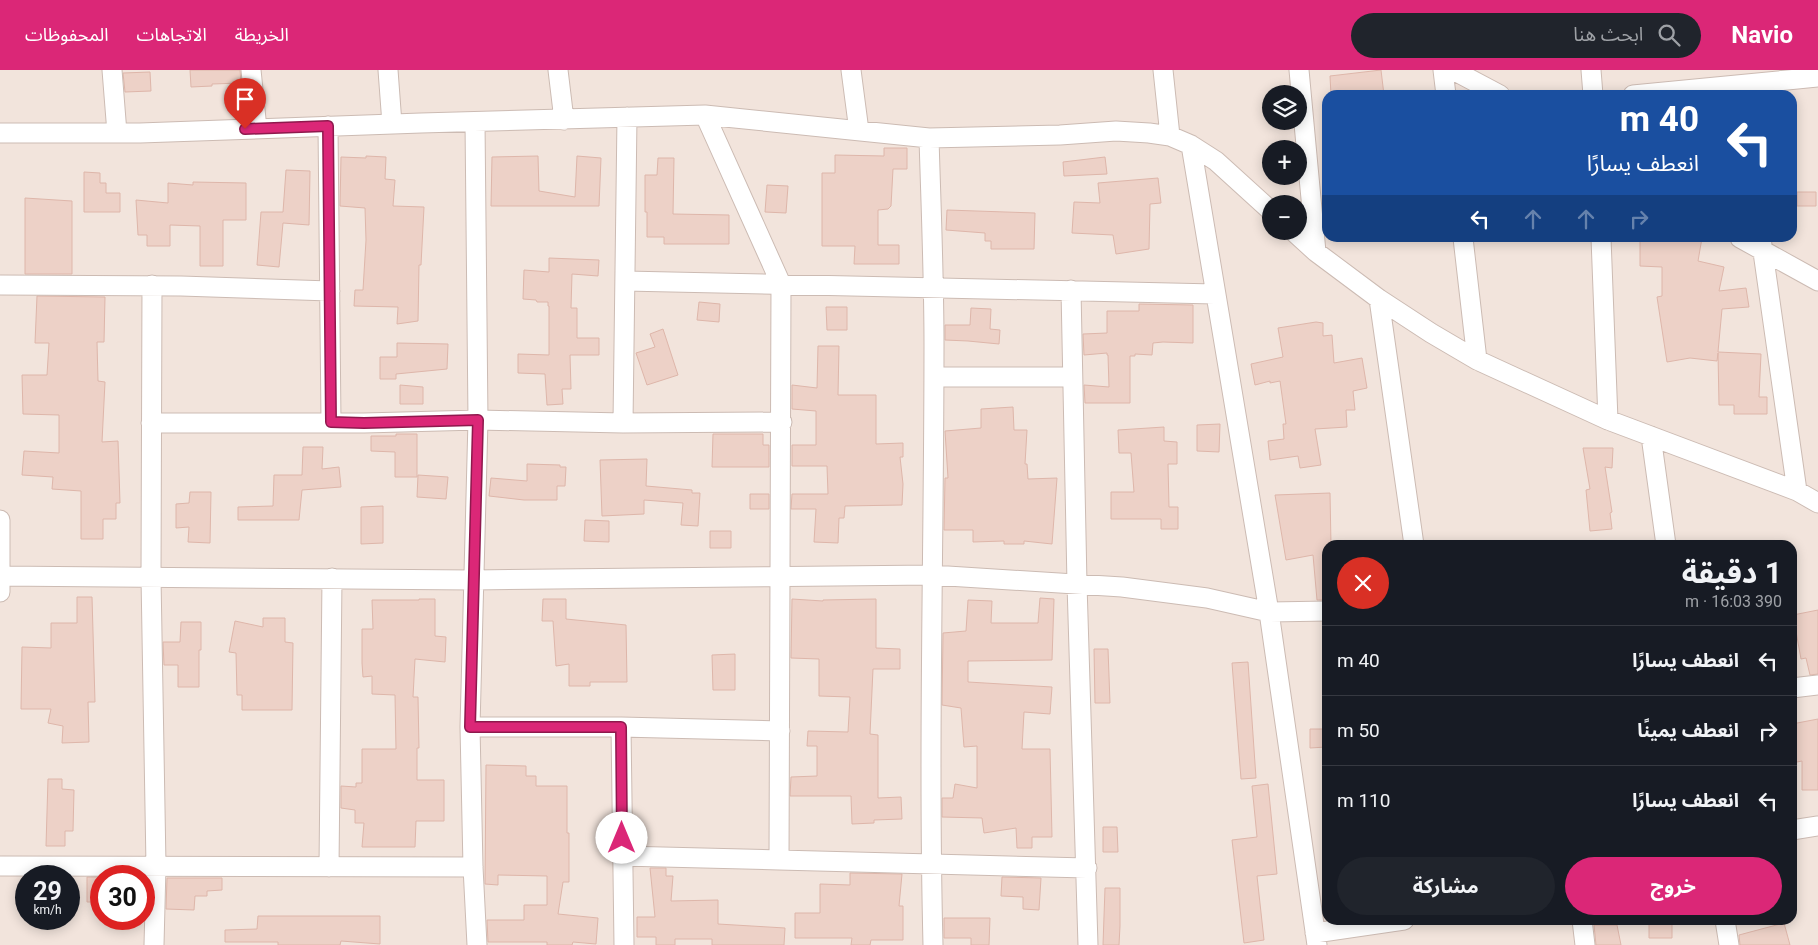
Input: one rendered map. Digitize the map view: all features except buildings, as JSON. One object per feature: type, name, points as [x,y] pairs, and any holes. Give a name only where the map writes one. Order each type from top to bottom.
[{"type":"street","points":[[112,70],[117,133]]},
{"type":"street","points":[[251,70],[257,129]]},
{"type":"street","points":[[388,70],[392,124]]},
{"type":"street","points":[[558,70],[564,120]]},
{"type":"street","points":[[851,70],[858,131]]},
{"type":"street","points":[[1163,70],[1170,136]]},
{"type":"street","points":[[1299,70],[1316,252]]},
{"type":"street","points":[[1443,70],[1445,90]]},
{"type":"street","points":[[1453,70],[1491,90]]},
{"type":"street","points":[[1591,70],[1593,90]]},
{"type":"street","points":[[1681,90],[1818,77]]},
{"type":"street","points":[[0,133],[117,133],[705,115],[929,138],[1060,135],[1116,131],[1170,136],[1191,145],[1216,161],[1262,203]]},
{"type":"street","points":[[705,115],[781,284],[779,860]]},
{"type":"street","points":[[623,423],[627,117]]},
{"type":"street","points":[[475,122],[478,420],[470,727],[473,867],[478,945]]},
{"type":"street","points":[[328,126],[331,422]]},
{"type":"street","points":[[929,138],[934,377],[931,865],[933,945]]},
{"type":"street","points":[[1191,145],[1269,612],[1316,939],[1381,925]]},
{"type":"street","points":[[1303,240],[1316,252],[1379,298],[1431,333],[1477,360],[1608,420],[1797,491],[1818,503]]},
{"type":"street","points":[[1462,242],[1477,360]]},
{"type":"street","points":[[1601,242],[1608,420]]},
{"type":"street","points":[[1762,244],[1818,281]]},
{"type":"street","points":[[1762,244],[1797,491]]},
{"type":"street","points":[[625,281],[1215,294]]},
{"type":"street","points":[[0,285],[152,285],[330,291]]},
{"type":"street","points":[[152,285],[151,577],[156,866],[154,945]]},
{"type":"street","points":[[1071,290],[1077,584],[1088,945]]},
{"type":"street","points":[[1379,298],[1413,540]]},
{"type":"street","points":[[934,377],[1072,377]]},
{"type":"street","points":[[152,423],[364,423],[478,420],[623,423],[782,422]]},
{"type":"street","points":[[1651,436],[1665,540]]},
{"type":"street","points":[[0,520],[0,592]]},
{"type":"street","points":[[0,576],[473,580],[932,575],[1122,588],[1207,598],[1269,612],[1322,611]]},
{"type":"street","points":[[328,867],[332,578]]},
{"type":"street","points":[[1797,687],[1818,685]]},
{"type":"street","points":[[470,727],[621,727],[780,731]]},
{"type":"street","points":[[621,727],[624,945]]},
{"type":"street","points":[[1797,829],[1818,826]]},
{"type":"street","points":[[622,856],[1087,868]]},
{"type":"street","points":[[0,866],[473,867]]},
{"type":"street","points":[[1583,925],[1585,945]]},
{"type":"street","points":[[1726,925],[1729,945]]},
{"type":"shaded area","points":[[0,70],[1818,70],[1818,945],[0,945]]},
{"type":"route","points":[[245,129],[328,126],[331,422],[478,420],[470,727],[621,727],[622,838]]}]
